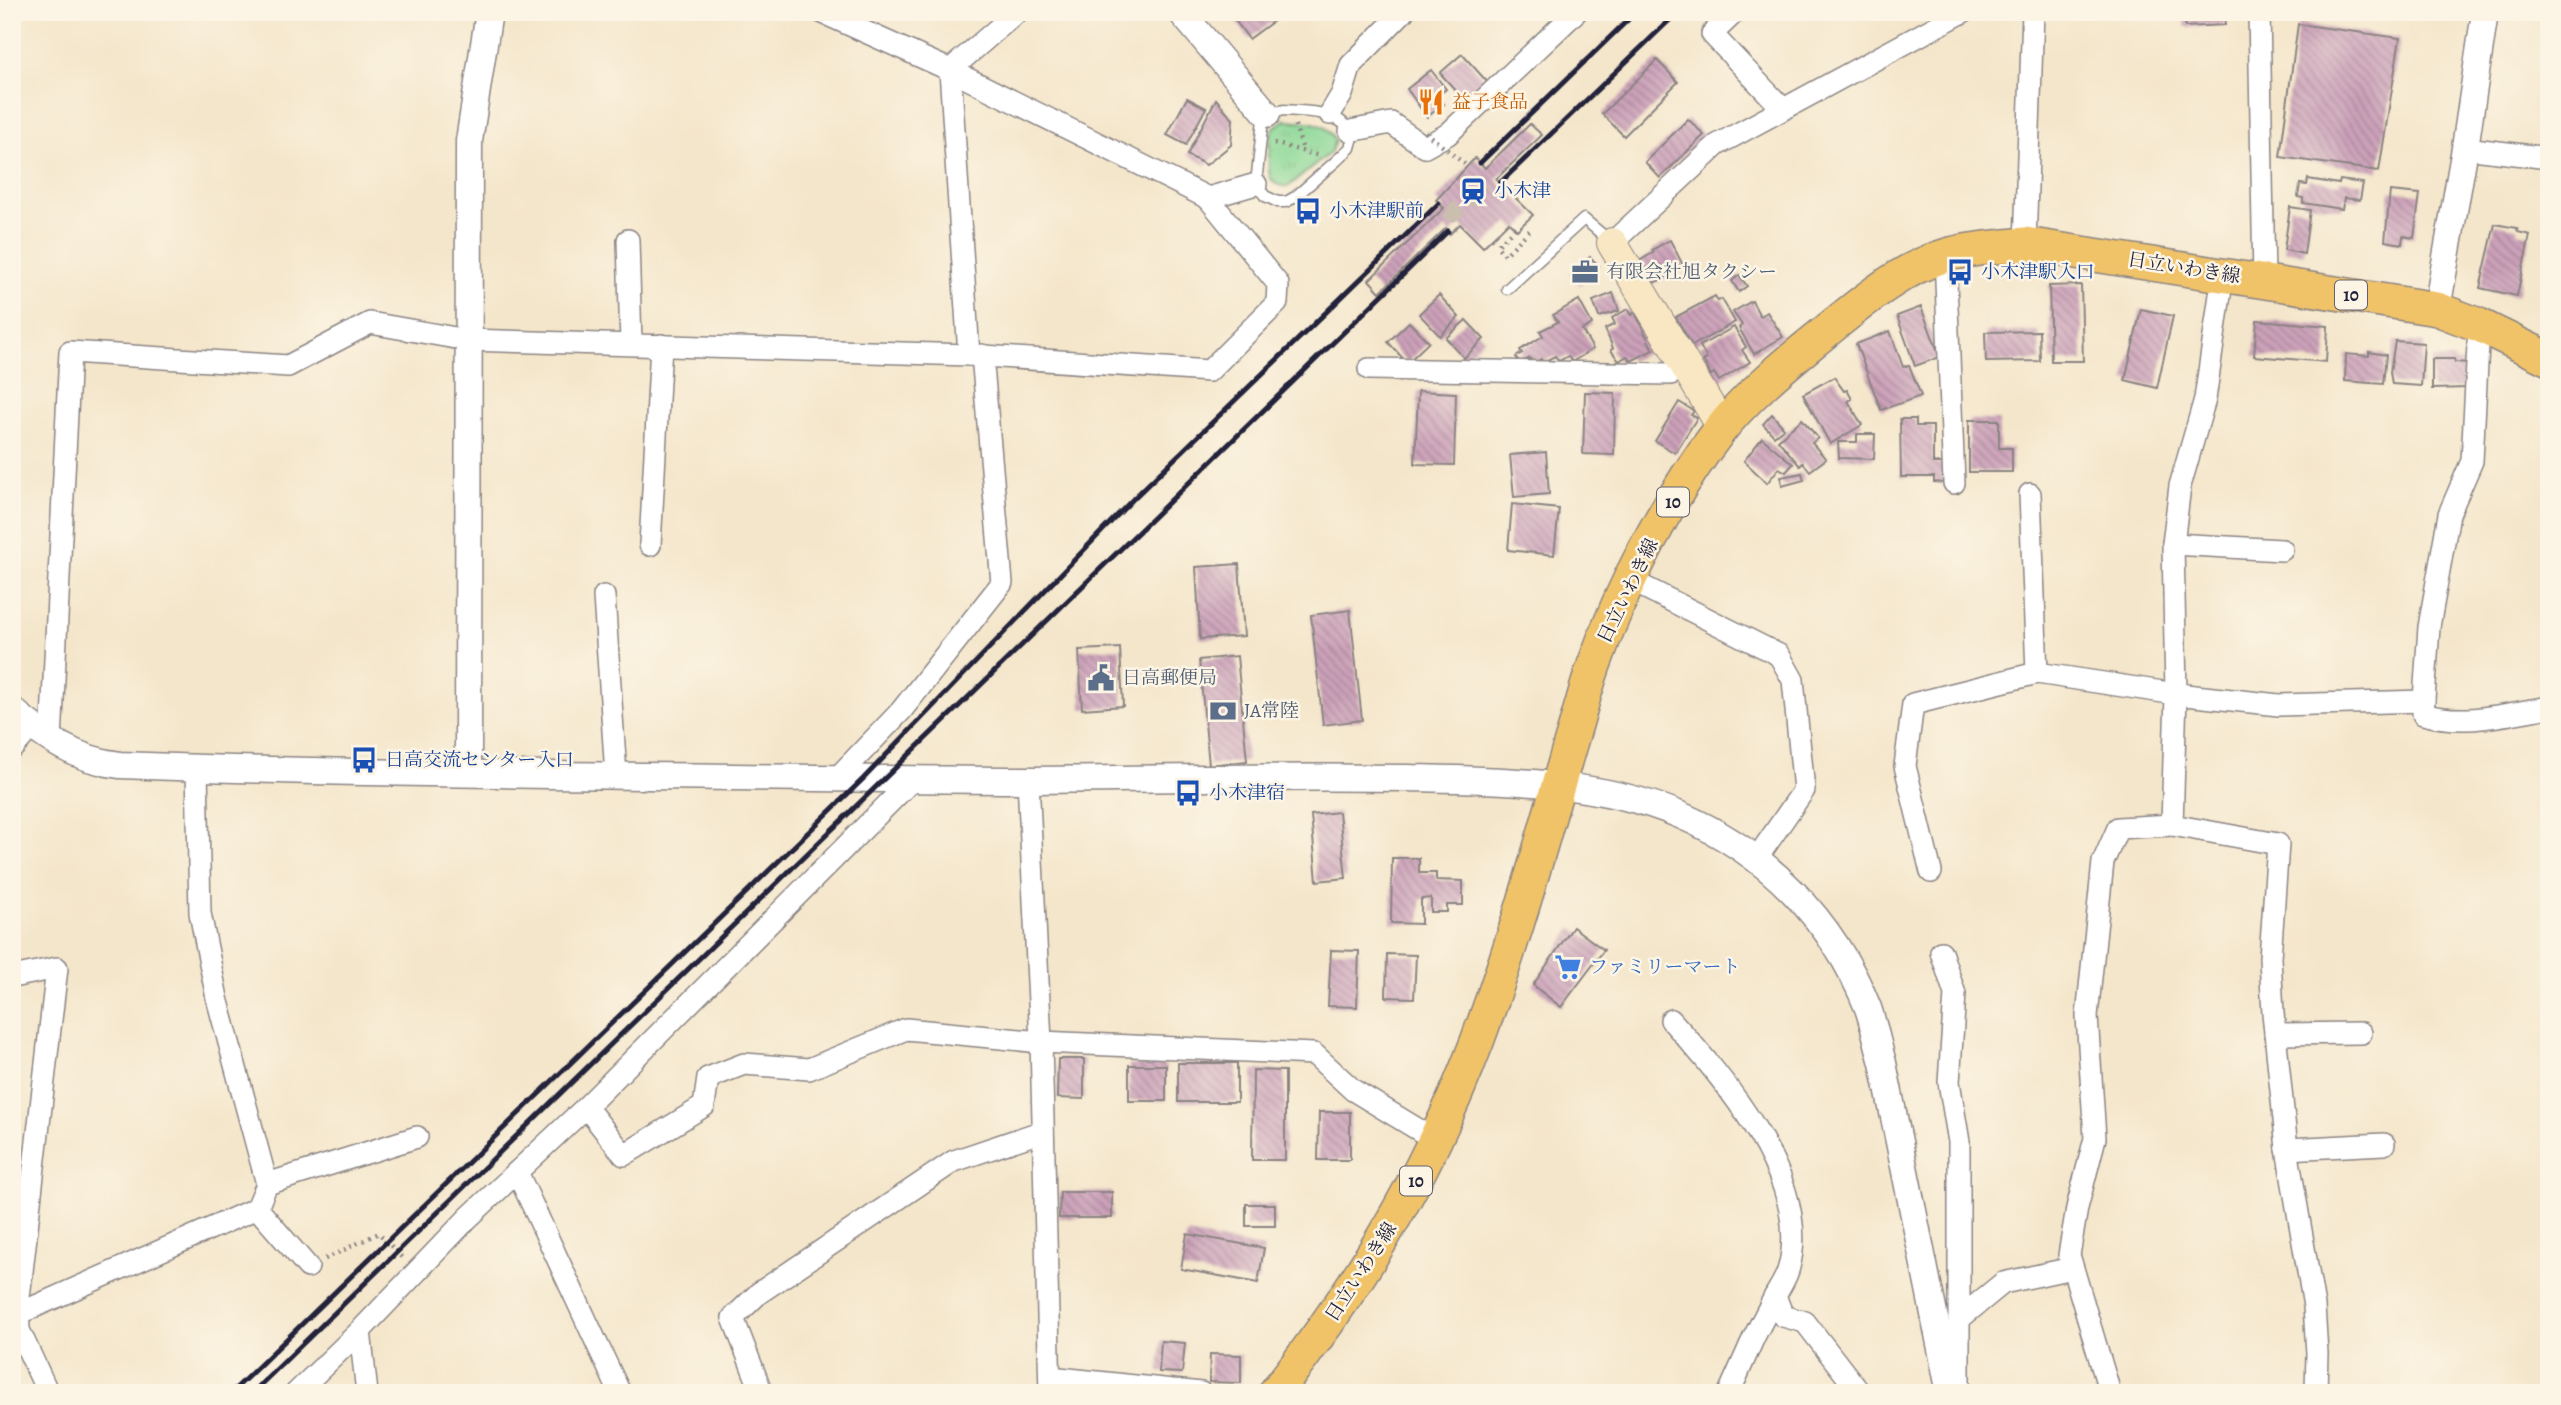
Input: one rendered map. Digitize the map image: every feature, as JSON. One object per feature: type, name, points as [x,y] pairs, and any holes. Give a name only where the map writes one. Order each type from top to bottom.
[{"type":"main road","points":[[1612,243],[1722,427]]},
{"type":"main road","name":"日立いわき線","points":[[1275,1393],[1346,1298],[1400,1211],[1437,1141],[1486,1017],[1537,860],[1592,668],[1630,580],[1662,519],[1722,427],[1766,383],[1849,312],[1920,265],[1945,256],[2025,244],[2437,309],[2479,325],[2549,359]]},
{"type":"street","points":[[468,774],[469,141],[489,12]]},
{"type":"street","points":[[51,741],[70,352],[288,366],[370,323],[467,340],[975,355],[1209,371],[1277,303],[1278,284],[1208,198],[950,70],[821,12]]},
{"type":"street","points":[[950,70],[1017,12]]},
{"type":"street","points":[[1181,12],[1279,112]]},
{"type":"street","points":[[1329,114],[1342,94],[1351,65],[1403,12]]},
{"type":"street","points":[[1350,131],[1391,123],[1425,147],[1448,134],[1576,12]]},
{"type":"street","points":[[1735,12],[1712,34],[1782,108]]},
{"type":"street","points":[[1612,243],[1717,145],[1963,12]]},
{"type":"street","points":[[2025,244],[2034,12]]},
{"type":"street","points":[[2259,12],[2264,281]]},
{"type":"street","points":[[2437,309],[2485,12]]},
{"type":"street","points":[[837,778],[901,711],[1002,583],[975,355],[950,70]]},
{"type":"street","points":[[2465,148],[2549,158]]},
{"type":"street","points":[[1208,198],[1256,184]]},
{"type":"street","points":[[628,240],[631,344]]},
{"type":"street","points":[[1945,256],[1954,483]]},
{"type":"street","points":[[2172,825],[2176,694],[2173,544],[2180,485],[2205,399],[2224,274]]},
{"type":"street","points":[[2479,325],[2472,461],[2449,514],[2429,627],[2423,713],[2443,720],[2467,721],[2549,707]]},
{"type":"street","points":[[650,545],[661,345]]},
{"type":"street","points":[[1369,369],[1671,374],[1685,366]]},
{"type":"street","points":[[2030,494],[2037,673]]},
{"type":"street","points":[[2173,544],[2282,551]]},
{"type":"street","points":[[1630,580],[1779,655],[1793,680],[1804,790],[1756,858]]},
{"type":"street","points":[[604,596],[616,775]]},
{"type":"street","points":[[1931,872],[1905,766],[1913,704],[2037,673],[2176,694],[2280,705],[2424,701]]},
{"type":"street","points":[[12,745],[21,717],[51,741],[75,755],[101,763],[197,768],[468,774],[1028,780],[1320,777],[1472,780],[1558,786],[1655,805],[1711,829],[1756,858],[1808,906],[1852,973],[1869,1012],[1883,1063],[1950,1393]]},
{"type":"street","points":[[18,1314],[257,1208],[267,1184],[217,998],[200,913],[197,768]]},
{"type":"street","points":[[296,1393],[360,1331],[468,1218],[586,1107],[913,779]]},
{"type":"street","points":[[1028,780],[1041,1042],[1050,1385],[1201,1393]]},
{"type":"street","points":[[2110,1393],[2068,1255],[2095,1138],[2087,1016],[2103,862],[2118,828],[2172,825],[2278,845],[2270,958],[2275,1034],[2287,1149],[2314,1306],[2316,1393]]},
{"type":"street","points":[[1941,952],[1955,994],[1949,1082],[1959,1142],[1959,1393]]},
{"type":"street","points":[[12,977],[57,968],[18,1314],[19,1330],[48,1393]]},
{"type":"street","points":[[1671,1020],[1708,1061],[1741,1104],[1778,1170],[1791,1206],[1793,1233],[1789,1268],[1729,1393]]},
{"type":"street","points":[[586,1107],[624,1155],[704,1107],[708,1078],[744,1064],[809,1069],[906,1029],[1041,1042],[1314,1054],[1353,1090],[1437,1141]]},
{"type":"street","points":[[2275,1034],[2361,1033]]},
{"type":"street","points":[[762,1393],[733,1318],[759,1293],[954,1161],[1043,1131]]},
{"type":"street","points":[[267,1184],[417,1137]]},
{"type":"street","points":[[2287,1149],[2384,1144]]},
{"type":"street","points":[[517,1172],[620,1393]]},
{"type":"street","points":[[257,1208],[308,1268]]},
{"type":"street","points":[[1959,1319],[2003,1283],[2072,1268]]},
{"type":"street","points":[[1775,1296],[1783,1316],[1805,1322],[1860,1393]]},
{"type":"street","points":[[360,1331],[367,1393]]},
{"type":"lane","points":[[1279,112],[1329,114],[1339,118],[1350,131],[1352,143],[1335,162],[1286,202],[1272,201],[1259,191],[1256,184],[1263,119],[1279,112]]},
{"type":"lane","points":[[1507,289],[1584,219],[1612,243]]},
{"type":"path","points":[[1279,112],[1303,151]]},
{"type":"path","points":[[1425,132],[1467,166]]},
{"type":"path","points":[[1259,140],[1335,162]]},
{"type":"path","points":[[1515,228],[1497,246],[1505,255],[1530,230]]},
{"type":"path","points":[[308,1268],[379,1233],[404,1261]]},
{"type":"green space","points":[[1286,120],[1321,126],[1327,129],[1335,141],[1330,153],[1289,186],[1282,186],[1270,177],[1270,142],[1273,129]]},
{"type":"building","points":[[1244,12],[1286,12],[1249,39],[1234,19]]},
{"type":"building","points":[[2184,12],[2224,12],[2225,25],[2185,27]]},
{"type":"building","points":[[2298,24],[2400,38],[2379,171],[2280,157]]},
{"type":"building","points":[[1462,54],[1490,85],[1468,104],[1440,73]]},
{"type":"building","points":[[1657,60],[1678,82],[1624,136],[1602,114]]},
{"type":"building","points":[[1431,70],[1446,89],[1437,96],[1444,104],[1427,117],[1407,89]]},
{"type":"building","points":[[1187,98],[1206,108],[1186,145],[1167,135]]},
{"type":"building","points":[[1216,99],[1233,119],[1231,145],[1206,165],[1187,155]]},
{"type":"building","points":[[1688,119],[1704,135],[1660,178],[1645,162]]},
{"type":"building","name":"小木津","points":[[1530,124],[1542,135],[1496,179],[1533,215],[1517,230],[1509,222],[1483,247],[1460,224],[1450,234],[1446,228],[1380,292],[1369,280],[1444,208],[1436,200],[1475,158],[1485,168]]},
{"type":"building","points":[[2308,179],[2339,184],[2340,180],[2363,183],[2360,200],[2344,198],[2342,209],[2303,203],[2303,198],[2298,197],[2300,184],[2307,185]]},
{"type":"building","points":[[2390,191],[2420,194],[2414,238],[2403,236],[2402,244],[2385,241]]},
{"type":"building","points":[[2290,207],[2310,210],[2304,254],[2284,250]]},
{"type":"building","points":[[2495,224],[2517,228],[2518,232],[2530,235],[2517,296],[2480,288]]},
{"type":"building","points":[[1670,240],[1684,267],[1654,283],[1641,260]]},
{"type":"building","name":"有限会社旭タクシー","points":[[1590,257],[1599,266],[1580,285],[1571,277]]},
{"type":"building","points":[[1739,275],[1747,286],[1739,292],[1732,281]]},
{"type":"building","points":[[2081,285],[2083,361],[2051,361],[2049,286]]},
{"type":"building","points":[[1613,293],[1619,311],[1599,317],[1593,301]]},
{"type":"building","points":[[1439,295],[1459,317],[1440,336],[1419,314]]},
{"type":"building","points":[[1715,296],[1718,301],[1722,299],[1735,322],[1692,346],[1676,317]]},
{"type":"building","points":[[1579,300],[1592,324],[1582,330],[1593,349],[1572,362],[1568,356],[1559,361],[1555,356],[1543,362],[1541,359],[1533,363],[1530,358],[1520,363],[1516,357],[1522,353],[1520,350],[1543,336],[1540,331],[1558,322],[1553,315]]},
{"type":"building","points":[[1752,301],[1760,316],[1767,312],[1783,337],[1754,354],[1739,328],[1742,325],[1733,312]]},
{"type":"building","points":[[1921,307],[1940,357],[1915,366],[1897,316]]},
{"type":"building","points":[[1628,309],[1632,315],[1635,312],[1653,350],[1631,361],[1627,356],[1619,361],[1611,350],[1613,348],[1605,329],[1615,324],[1612,318]]},
{"type":"building","points":[[2141,309],[2173,316],[2157,388],[2125,380]]},
{"type":"building","points":[[1466,320],[1484,339],[1464,358],[1446,338]]},
{"type":"building","points":[[2257,320],[2328,326],[2326,362],[2254,356]]},
{"type":"building","points":[[1409,322],[1429,342],[1407,363],[1388,342]]},
{"type":"building","points":[[1734,327],[1746,347],[1742,350],[1750,362],[1719,381],[1714,373],[1711,375],[1703,361],[1707,359],[1700,346]]},
{"type":"building","points":[[1890,331],[1903,367],[1909,365],[1921,396],[1881,410],[1856,344]]},
{"type":"building","points":[[2039,331],[2040,361],[1986,362],[1985,332]]},
{"type":"building","points":[[2395,341],[2424,343],[2421,386],[2392,384],[2390,372]]},
{"type":"building","points":[[2369,352],[2386,355],[2383,384],[2345,381],[2346,354],[2369,356]]},
{"type":"building","points":[[2432,359],[2454,359],[2455,362],[2468,363],[2467,388],[2432,389]]},
{"type":"building","points":[[1834,377],[1844,391],[1847,390],[1852,399],[1848,401],[1862,425],[1830,444],[1803,394]]},
{"type":"building","points":[[1418,391],[1456,393],[1454,465],[1415,464]]},
{"type":"building","points":[[1585,392],[1615,393],[1614,455],[1583,454]]},
{"type":"building","points":[[1679,402],[1694,411],[1691,415],[1697,418],[1675,453],[1655,441]]},
{"type":"building","points":[[1772,414],[1784,428],[1774,436],[1763,424]]},
{"type":"building","points":[[1802,419],[1818,438],[1812,443],[1826,459],[1810,471],[1803,463],[1800,466],[1778,440]]},
{"type":"building","points":[[1900,419],[1916,419],[1916,426],[1933,426],[1933,463],[1944,463],[1944,483],[1934,482],[1934,477],[1901,477]]},
{"type":"building","points":[[1969,420],[1999,420],[1999,448],[2012,448],[2012,472],[1969,472]]},
{"type":"building","points":[[1857,434],[1875,434],[1874,459],[1839,458],[1838,442],[1857,442]]},
{"type":"building","points":[[1762,438],[1793,464],[1786,472],[1779,468],[1767,483],[1744,461]]},
{"type":"building","points":[[1546,452],[1549,494],[1514,497],[1510,455]]},
{"type":"building","points":[[1802,473],[1804,480],[1782,486],[1781,477]]},
{"type":"building","points":[[1512,504],[1559,509],[1554,555],[1508,550]]},
{"type":"building","points":[[1239,564],[1244,636],[1200,639],[1196,567]]},
{"type":"building","points":[[1350,610],[1362,720],[1323,725],[1311,615]]},
{"type":"building","points":[[1120,648],[1123,706],[1082,709],[1079,650]]},
{"type":"building","name":"JA常陸","points":[[1237,656],[1247,761],[1209,765],[1199,660]]},
{"type":"building","points":[[1339,812],[1346,878],[1317,881],[1311,815]]},
{"type":"building","points":[[1392,858],[1419,858],[1419,873],[1436,873],[1436,880],[1463,881],[1463,905],[1447,905],[1447,912],[1431,912],[1431,898],[1421,899],[1421,924],[1391,923]]},
{"type":"building","name":"ファミリーマート","points":[[1573,927],[1604,950],[1561,1007],[1533,985]]},
{"type":"building","points":[[1331,950],[1359,951],[1357,1007],[1328,1006]]},
{"type":"building","points":[[1387,954],[1416,955],[1414,998],[1386,997]]},
{"type":"building","points":[[1058,1059],[1084,1059],[1084,1099],[1057,1098]]},
{"type":"building","points":[[1178,1063],[1237,1063],[1237,1102],[1178,1102]]},
{"type":"building","points":[[1129,1065],[1166,1065],[1166,1101],[1129,1101]]},
{"type":"building","points":[[1253,1070],[1285,1071],[1285,1160],[1252,1160]]},
{"type":"building","points":[[1319,1112],[1350,1112],[1350,1160],[1318,1160]]},
{"type":"building","points":[[1060,1192],[1112,1192],[1112,1218],[1059,1218]]},
{"type":"building","points":[[1246,1204],[1275,1204],[1275,1226],[1246,1226]]},
{"type":"building","points":[[1187,1234],[1264,1248],[1258,1283],[1181,1269]]},
{"type":"building","points":[[1161,1341],[1185,1343],[1182,1373],[1159,1372]]},
{"type":"building","points":[[1210,1354],[1241,1355],[1241,1383],[1209,1382]]},
{"type":"tunnel","points":[[1448,210],[1452,214],[1485,184]]},
{"type":"railway","points":[[1480,163],[1636,12]]},
{"type":"railway","points":[[1500,183],[1678,12]]},
{"type":"railway","points":[[231,1393],[863,779],[1134,498],[1439,203]]},
{"type":"railway","points":[[252,1393],[1448,231]]},
{"type":"place","name":"益子食品","points":[[1431,102]]},
{"type":"place","name":"小木津","points":[[1473,191]]},
{"type":"place","name":"小木津駅前","points":[[1308,211]]},
{"type":"place","name":"有限会社旭タクシー","points":[[1585,272]]},
{"type":"place","name":"小木津駅入口","points":[[1960,272]]},
{"type":"place","name":"日高郵便局","points":[[1101,678]]},
{"type":"place","name":"JA常陸","points":[[1223,711]]},
{"type":"place","name":"日高交流センター入口","points":[[364,760]]},
{"type":"place","name":"小木津宿","points":[[1188,793]]},
{"type":"place","name":"ファミリーマート","points":[[1568,967]]}]
